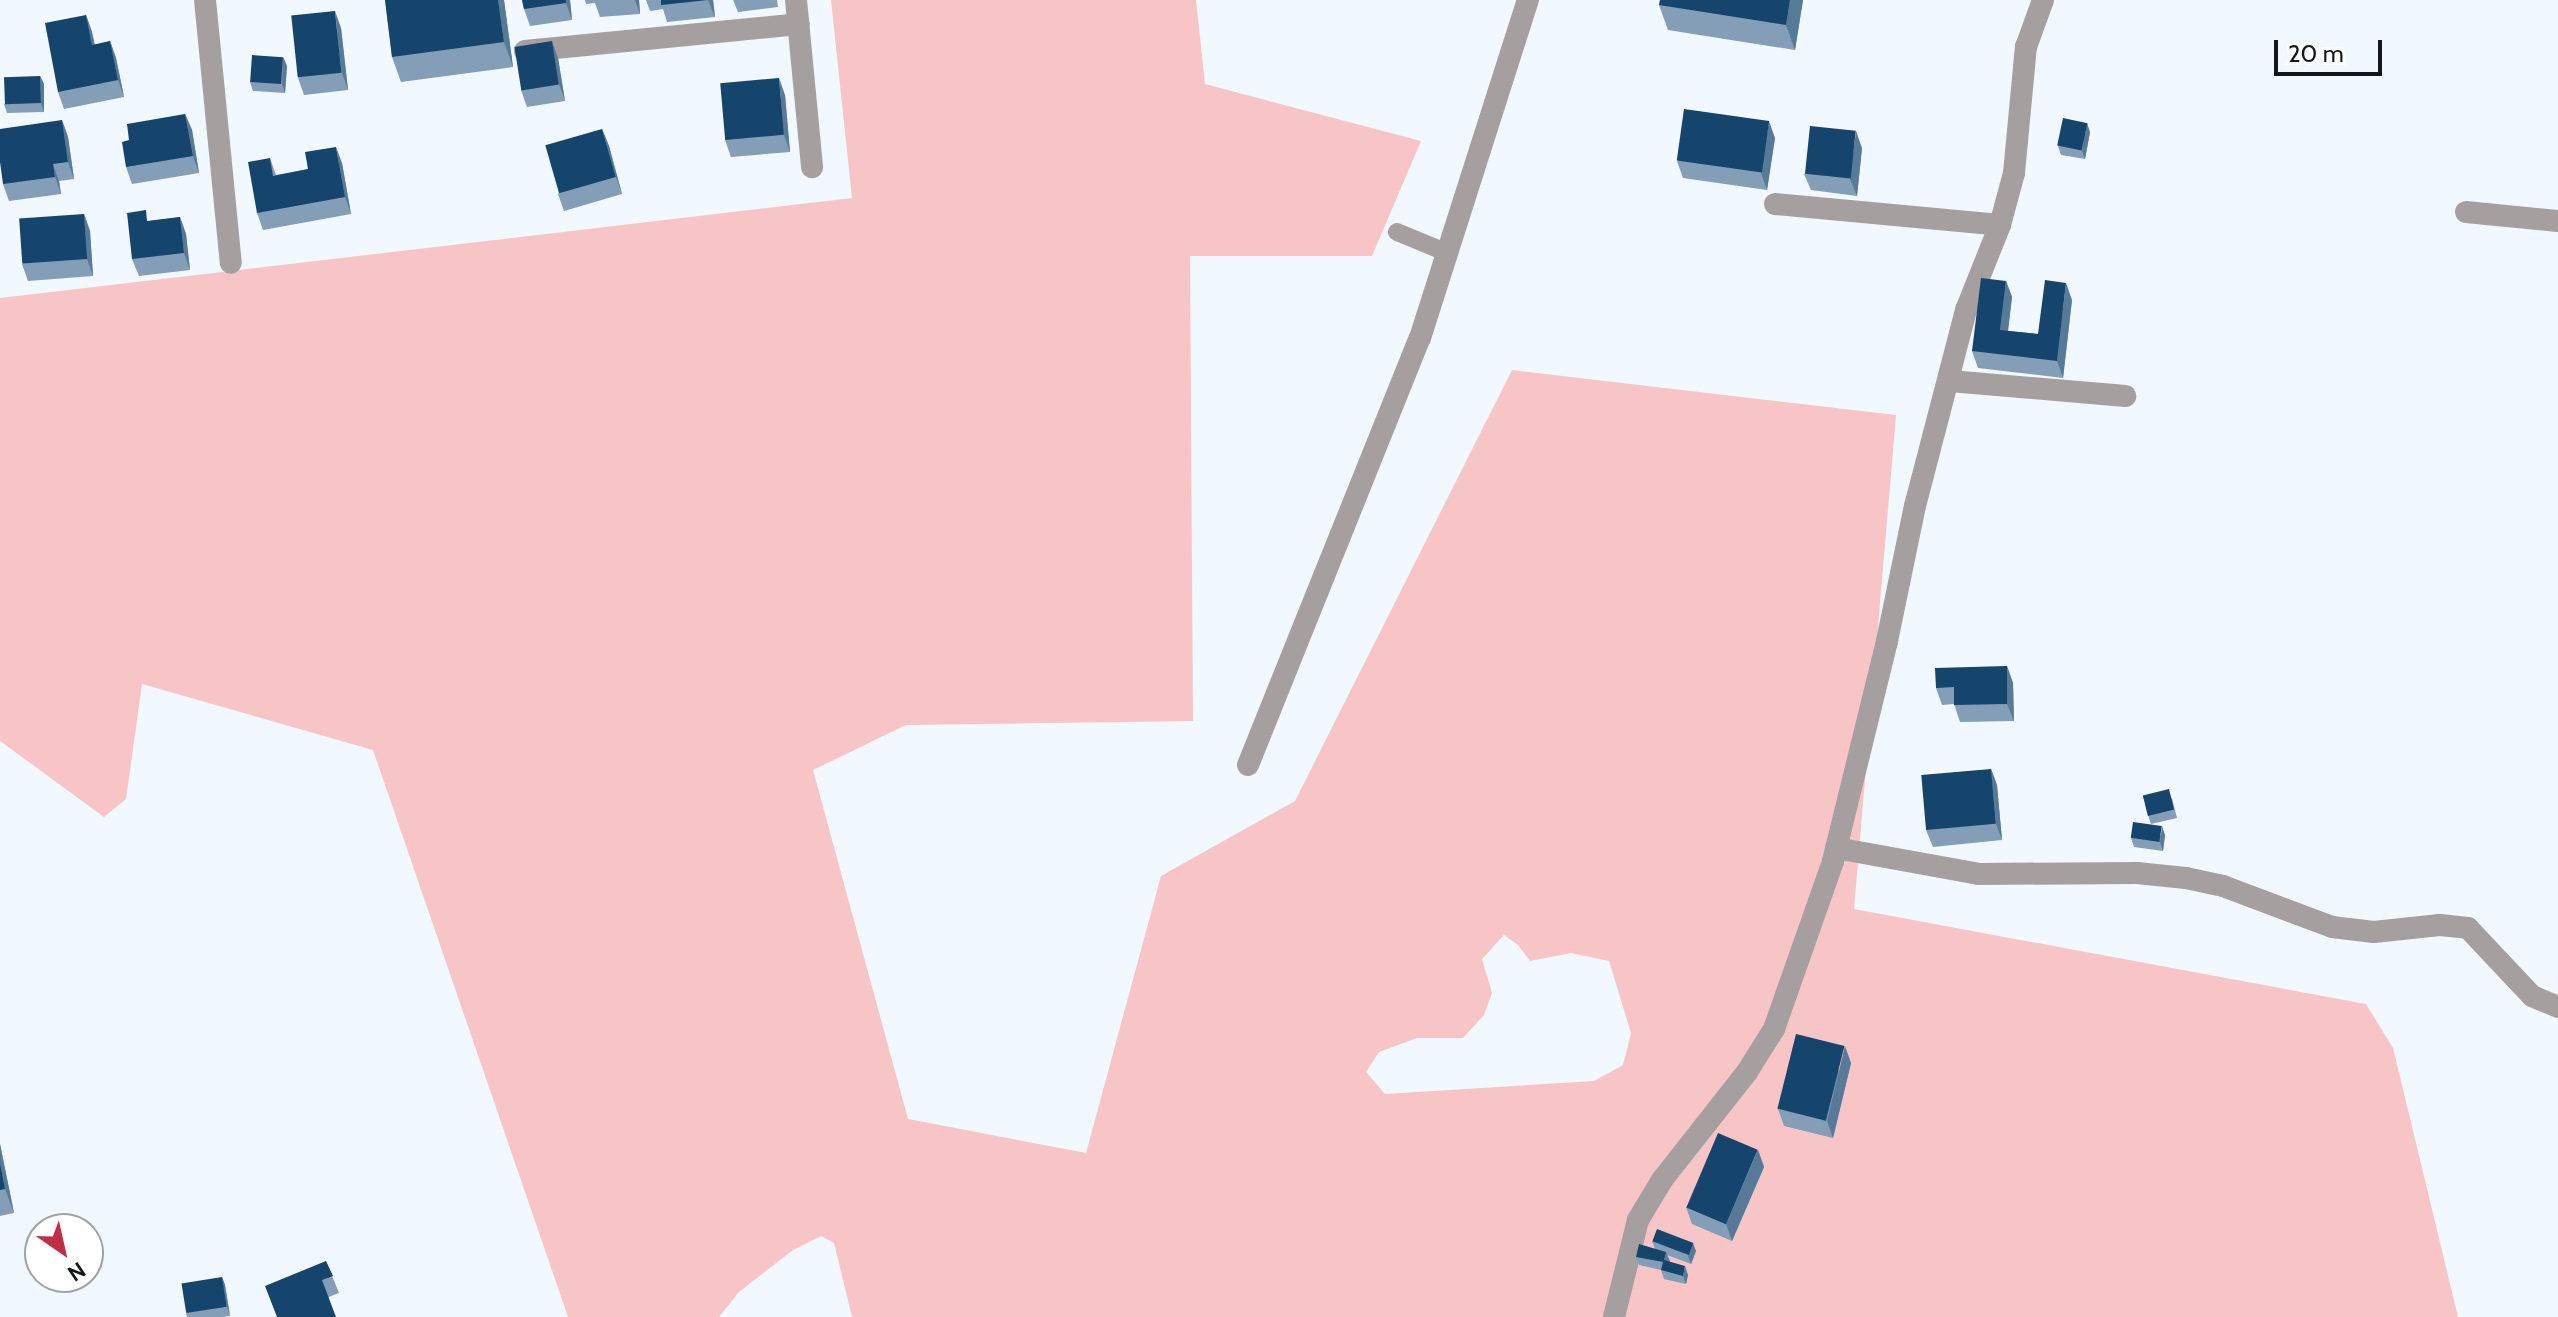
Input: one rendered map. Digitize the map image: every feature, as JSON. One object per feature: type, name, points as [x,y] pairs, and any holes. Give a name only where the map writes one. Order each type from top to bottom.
[{"type":"street","points":[[205,0],[231,263]]},
{"type":"street","points":[[796,0],[812,167]]},
{"type":"street","points":[[1248,765],[1355,507],[1420,338],[1528,0]]},
{"type":"street","points":[[1614,1317],[1638,1220],[1662,1180],[1747,1072],[1774,1029],[1836,848],[1887,641],[1915,506],[1966,310],[2000,225],[2014,173],[2026,47],[2043,0]]},
{"type":"street","points":[[523,52],[799,24]]},
{"type":"street","points":[[1775,204],[2000,225]]},
{"type":"street","points":[[2466,212],[2558,221]]},
{"type":"street","points":[[1950,381],[2125,396]]},
{"type":"street","points":[[1836,848],[1979,874],[2137,873],[2186,878],[2223,886],[2332,927],[2374,932],[2440,925],[2468,928],[2532,996],[2558,1007]]},
{"type":"lane","points":[[1397,232],[1448,253]]},
{"type":"shaded area","points":[[831,0],[1196,0],[1205,84],[1421,141],[1372,256],[1190,256],[1193,721],[906,725],[813,770],[908,1119],[1086,1153],[1161,876],[1295,801],[1512,370],[1896,415],[1854,909],[2366,1004],[2393,1048],[2458,1317],[852,1317],[834,1243],[821,1236],[793,1250],[739,1292],[719,1317],[568,1317],[373,750],[142,684],[126,799],[104,817],[0,741],[0,298],[852,198]],"holes":[[[1504,935],[1518,945],[1530,961],[1571,953],[1609,961],[1631,1033],[1623,1065],[1594,1081],[1385,1094],[1366,1072],[1379,1052],[1417,1038],[1463,1038],[1484,1015],[1492,993],[1482,959]]]},
{"type":"building","points":[[385,0],[498,0],[504,42],[392,57]]},
{"type":"building","points":[[522,0],[566,0],[566,3],[524,9]]},
{"type":"building","points":[[661,0],[708,0],[661,5]]},
{"type":"building","points":[[1660,0],[1790,0],[1786,25],[1659,5]]},
{"type":"building","points":[[335,11],[341,73],[298,77],[291,16]]},
{"type":"building","points":[[86,15],[92,45],[110,41],[118,80],[58,92],[45,23]]},
{"type":"building","points":[[552,41],[559,84],[521,90],[514,47]]},
{"type":"building","points":[[252,55],[283,57],[281,84],[250,82]]},
{"type":"building","points":[[40,76],[41,103],[5,104],[4,77]]},
{"type":"building","points":[[779,78],[784,135],[725,140],[720,83]]},
{"type":"building","points":[[1684,109],[1769,121],[1762,172],[1677,160]]},
{"type":"building","points":[[185,114],[193,156],[126,167],[122,142],[129,140],[127,124]]},
{"type":"building","points":[[2063,118],[2087,123],[2082,151],[2057,145]]},
{"type":"building","points":[[62,120],[68,162],[53,164],[55,177],[3,184],[0,129]]},
{"type":"building","points":[[1810,126],[1856,131],[1851,179],[1805,174]]},
{"type":"building","points":[[602,129],[616,177],[559,193],[545,145]]},
{"type":"building","points":[[336,147],[345,197],[257,213],[248,162],[270,158],[273,176],[308,169],[305,152]]},
{"type":"building","points":[[146,210],[147,221],[180,217],[184,253],[132,259],[127,213]]},
{"type":"building","points":[[84,214],[87,259],[22,263],[19,219]]},
{"type":"building","points":[[1981,278],[2006,281],[2000,330],[2038,334],[2045,280],[2066,283],[2057,361],[1972,351]]},
{"type":"building","points":[[2007,666],[2007,704],[1954,705],[1954,687],[1936,688],[1935,668]]},
{"type":"building","points":[[1991,769],[1996,824],[1926,830],[1921,775]]},
{"type":"building","points":[[2169,789],[2174,809],[2148,816],[2143,796]]},
{"type":"building","points":[[2133,822],[2162,826],[2159,842],[2131,838]]},
{"type":"building","points":[[1796,1034],[1845,1046],[1826,1121],[1777,1109]]},
{"type":"building","points":[[1718,1133],[1758,1150],[1726,1224],[1686,1208]]},
{"type":"building","points":[[0,1163],[5,1189],[0,1190]]},
{"type":"building","points":[[1657,1229],[1693,1243],[1689,1255],[1652,1241]]},
{"type":"building","points":[[1639,1244],[1666,1252],[1664,1260],[1685,1266],[1683,1276],[1661,1270],[1663,1262],[1636,1257]]},
{"type":"building","points":[[326,1261],[333,1276],[322,1280],[336,1317],[277,1317],[265,1286]]},
{"type":"building","points":[[222,1277],[227,1307],[186,1313],[182,1283]]}]
